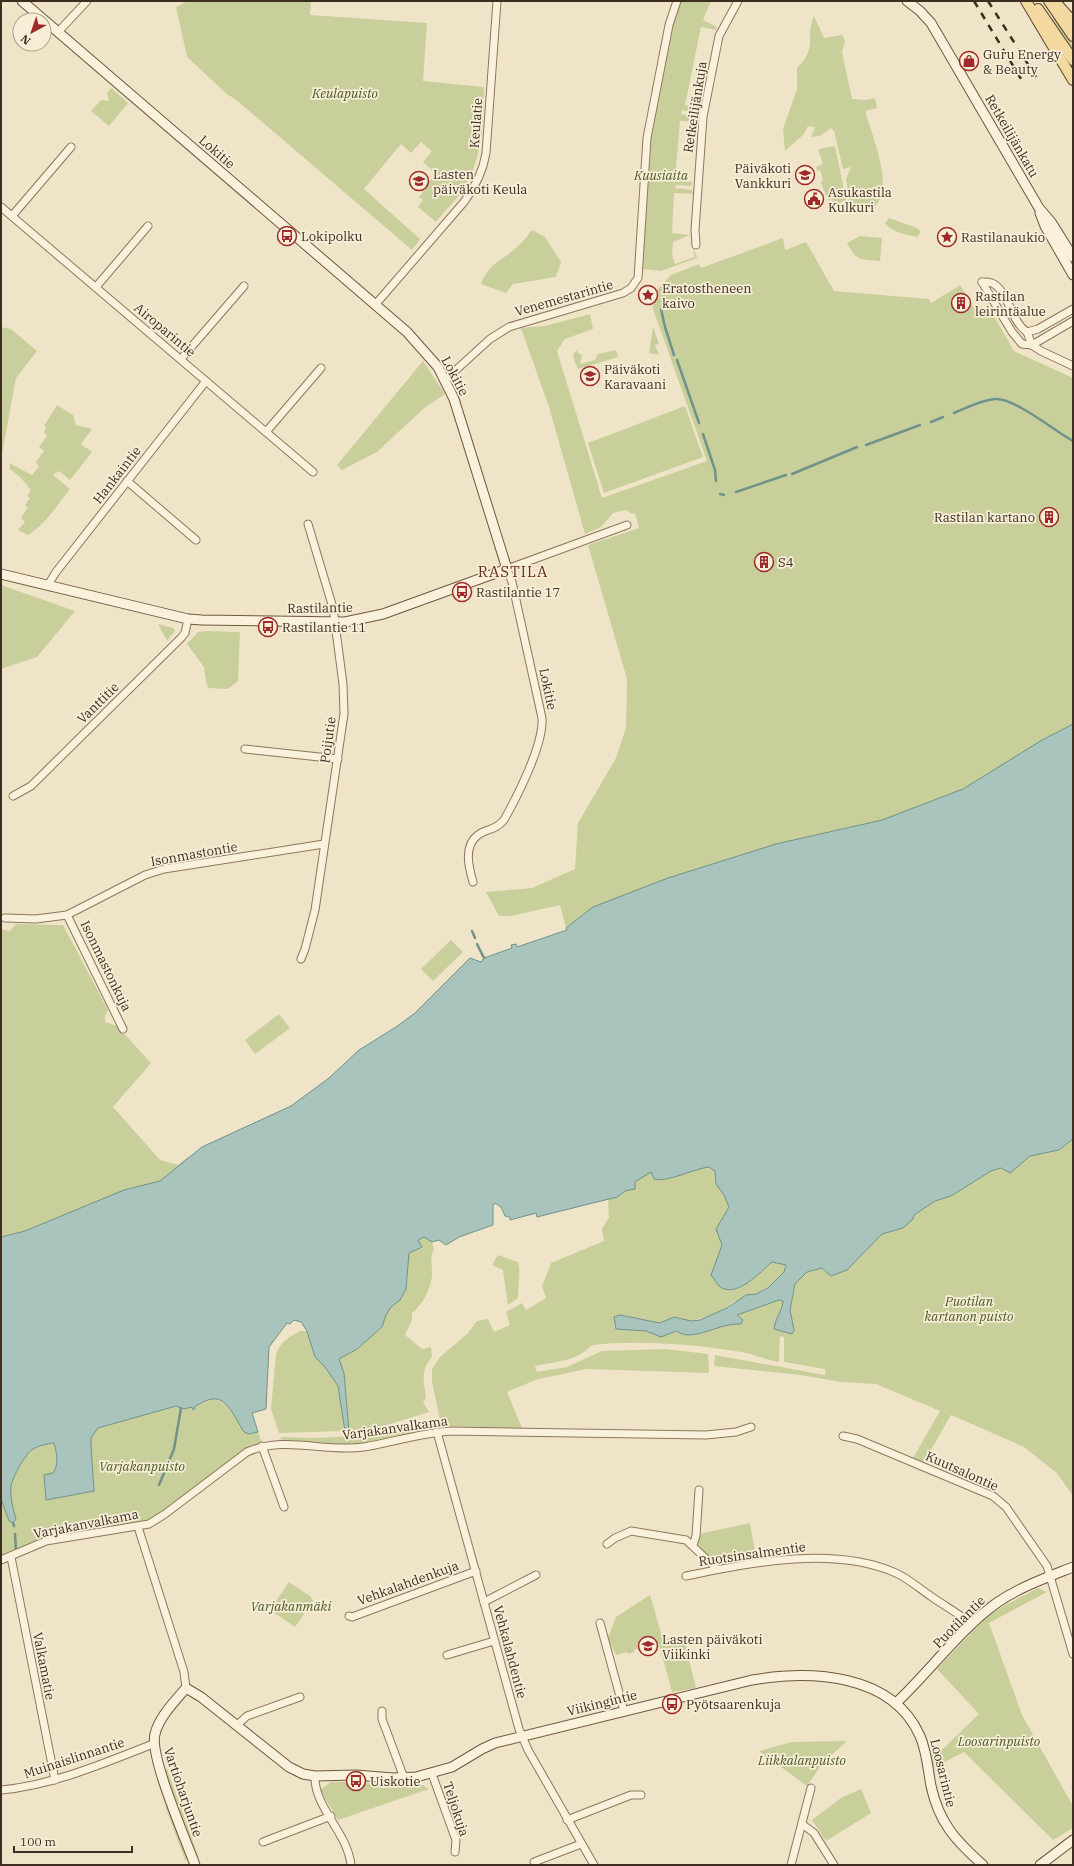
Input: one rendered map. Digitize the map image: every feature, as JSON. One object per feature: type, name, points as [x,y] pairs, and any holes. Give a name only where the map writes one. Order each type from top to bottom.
[{"type":"main road","points":[[1026,1],[1073,80]]},
{"type":"main road","points":[[1031,1],[1073,60]]},
{"type":"main road","points":[[1049,1],[1073,36]]},
{"type":"main road","points":[[1055,1],[1073,22]]},
{"type":"street","name":"Lokitie","points":[[22,1],[416,341],[432,359],[445,380],[461,419],[512,582],[542,718],[541,735],[536,751],[504,820],[495,829],[477,836],[472,843],[468,857],[473,882]]},
{"type":"street","points":[[58,32],[88,1]]},
{"type":"street","name":"Keulatie","points":[[375,305],[464,202],[476,185],[483,171],[486,153],[497,1]]},
{"type":"street","name":"Venemestarintie","points":[[445,380],[490,339],[509,327],[623,293],[631,288],[638,278],[647,138],[669,24],[677,1]]},
{"type":"street","name":"Retkeilijänkuja","points":[[696,245],[695,230],[703,117],[719,36],[738,1]]},
{"type":"street","name":"Retkeilijänkatu","points":[[907,1],[920,11],[931,23],[1039,208],[1051,222],[1073,257]]},
{"type":"street","points":[[12,216],[71,147]]},
{"type":"street","name":"Airoparintie","points":[[1,206],[313,472]]},
{"type":"street","name":"Retkeilijänkatu","points":[[1039,208],[1045,226],[1073,275]]},
{"type":"street","points":[[96,287],[148,226]]},
{"type":"street","points":[[1073,321],[1032,345],[1027,346],[1018,340],[982,282],[992,283],[998,289],[1020,327],[1027,332],[1032,345],[1040,351],[1073,366]]},
{"type":"street","points":[[181,359],[244,286]]},
{"type":"street","points":[[998,308],[1007,303]]},
{"type":"street","points":[[1027,332],[1038,329],[1073,309]]},
{"type":"street","points":[[266,432],[322,368]]},
{"type":"street","name":"Hankaintie","points":[[48,585],[56,572],[206,381]]},
{"type":"street","points":[[127,481],[196,540]]},
{"type":"street","name":"Poijutie","points":[[301,959],[315,910],[324,844],[342,736],[344,701],[336,622],[329,593],[308,524]]},
{"type":"street","name":"Rastilantie","points":[[1,574],[188,619],[336,622],[363,620],[627,525]]},
{"type":"street","name":"Vanttitie","points":[[13,796],[31,786],[181,638],[185,633],[188,619]]},
{"type":"street","points":[[245,749],[338,759]]},
{"type":"street","name":"Isonmastontie","points":[[5,918],[36,919],[67,914],[154,872],[324,844]]},
{"type":"street","name":"Isonmastonkuja","points":[[67,914],[123,1029]]},
{"type":"street","name":"Varjakanvalkama","points":[[1,1560],[46,1541],[138,1527],[154,1521],[247,1452],[262,1446],[278,1444],[335,1448],[364,1447],[437,1432],[706,1435],[736,1432],[751,1427]]},
{"type":"street","name":"Vehkalahdentie","points":[[437,1432],[494,1641],[522,1736],[528,1750],[567,1820],[594,1865]]},
{"type":"street","name":"Kuutsalontie","points":[[843,1436],[857,1439],[993,1496],[1006,1507],[1046,1566],[1073,1654]]},
{"type":"street","points":[[262,1446],[284,1508]]},
{"type":"street","points":[[693,1546],[696,1536],[699,1490]]},
{"type":"street","points":[[138,1527],[184,1672],[186,1688],[237,1725],[289,1767],[303,1774],[315,1776],[315,1786],[318,1797],[331,1816],[346,1845],[351,1865]]},
{"type":"street","points":[[607,1544],[615,1538],[632,1531],[686,1540],[717,1570]]},
{"type":"street","name":"Valkamatie","points":[[10,1557],[55,1780]]},
{"type":"street","name":"Ruotsinsalmentie","points":[[686,1576],[791,1559],[814,1558],[859,1563],[896,1573],[972,1624]]},
{"type":"street","name":"Puotilantie","points":[[896,1703],[924,1676],[972,1624],[999,1602],[1050,1576],[1073,1568]]},
{"type":"street","name":"Vehkalahdenkuja","points":[[349,1616],[352,1617],[476,1571]]},
{"type":"street","points":[[484,1602],[536,1575]]},
{"type":"street","points":[[600,1623],[624,1711]]},
{"type":"street","points":[[447,1655],[494,1641]]},
{"type":"street","name":"Viikingintie","points":[[315,1776],[356,1775],[404,1778],[432,1774],[452,1767],[482,1749],[522,1736],[752,1680],[789,1676],[835,1679],[857,1683],[885,1695],[896,1703]]},
{"type":"street","name":"Vartioharjuntie","points":[[186,1688],[159,1723],[153,1744],[164,1782],[195,1865]]},
{"type":"street","points":[[237,1725],[247,1716],[300,1697]]},
{"type":"street","name":"Loosarintie","points":[[896,1703],[905,1712],[920,1737],[941,1818],[959,1844],[983,1865]]},
{"type":"street","points":[[382,1711],[382,1719],[404,1778]]},
{"type":"street","name":"Muinaislinnantie","points":[[1,1790],[23,1788],[55,1780],[153,1744]]},
{"type":"street","name":"Teljokuja","points":[[432,1774],[456,1840],[455,1852]]},
{"type":"street","points":[[791,1865],[811,1788]]},
{"type":"street","points":[[567,1820],[631,1794],[641,1795]]},
{"type":"street","points":[[263,1842],[331,1816]]},
{"type":"street","points":[[802,1824],[814,1834],[834,1865]]},
{"type":"street","points":[[1040,1865],[1073,1840]]},
{"type":"street","points":[[534,1862],[581,1844]]},
{"type":"green space","name":"Keulapuisto","points":[[188,1],[311,1],[310,15],[427,23],[423,81],[484,87],[482,126],[479,151],[471,175],[459,195],[436,222],[418,207],[423,200],[418,196],[421,195],[426,185],[429,185],[428,183],[436,174],[423,162],[432,151],[421,142],[411,153],[401,144],[364,189],[420,239],[412,250],[234,98],[228,95],[187,57],[176,7]]},
{"type":"green space","name":"Kuusiaita","points":[[681,1],[711,1],[703,20],[717,27],[716,30],[701,27],[685,105],[700,108],[700,114],[682,110],[681,114],[699,118],[698,122],[680,121],[675,180],[693,182],[691,186],[676,185],[675,188],[692,190],[693,194],[674,193],[672,233],[690,235],[673,242],[672,255],[675,264],[695,257],[694,250],[697,258],[661,271],[643,269],[649,147],[654,113],[674,21]]},
{"type":"green space","points":[[814,16],[824,38],[842,35],[845,41],[842,52],[852,99],[865,100],[875,98],[877,108],[865,111],[877,149],[883,177],[879,201],[872,209],[862,208],[849,200],[846,179],[851,167],[843,169],[834,131],[831,128],[820,136],[811,137],[815,127],[808,126],[804,134],[785,151],[783,129],[797,89],[797,68],[808,54],[811,23]]},
{"type":"green space","points":[[1053,17],[1073,45],[1073,50],[1052,20]]},
{"type":"green space","points":[[111,88],[128,103],[109,126],[91,111],[101,100],[109,101],[107,93]]},
{"type":"green space","points":[[835,146],[846,200],[834,206],[832,199],[828,201],[821,182],[823,180],[820,170],[817,171],[816,167],[823,164],[818,149]]},
{"type":"green space","points":[[889,218],[917,228],[921,232],[917,237],[895,231],[885,223]]},
{"type":"green space","points":[[532,230],[545,237],[561,262],[556,277],[513,284],[506,293],[481,284],[488,271],[519,245]]},
{"type":"green space","points":[[860,236],[882,238],[880,261],[863,259],[854,254],[847,243]]},
{"type":"green space","points":[[783,238],[785,250],[806,242],[834,291],[929,299],[931,303],[960,285],[977,314],[986,309],[989,315],[992,313],[1014,351],[1073,378],[1073,771],[580,917],[566,928],[560,905],[511,916],[499,916],[486,892],[532,888],[575,869],[578,823],[616,758],[626,728],[627,679],[588,545],[639,528],[635,513],[632,514],[626,510],[613,513],[601,527],[585,534],[549,407],[521,328],[545,326],[590,314],[593,329],[565,339],[557,351],[602,498],[707,461],[653,309],[653,304],[659,296],[657,290],[671,275],[699,264],[701,268]]},
{"type":"green space","points":[[1,327],[11,329],[37,351],[16,378],[1,459]]},
{"type":"green space","points":[[653,327],[659,344],[655,345],[659,355],[649,353]]},
{"type":"green space","points":[[579,348],[577,352],[582,355],[580,364],[595,360],[598,354],[616,350],[618,357],[578,369],[573,354]]},
{"type":"green space","points":[[423,361],[445,394],[423,409],[377,452],[342,470],[337,465]]},
{"type":"green space","points":[[57,405],[73,415],[76,425],[92,429],[81,444],[92,452],[70,480],[59,471],[53,475],[70,489],[46,520],[28,535],[18,530],[25,522],[21,518],[28,507],[25,505],[30,498],[27,496],[31,490],[21,478],[10,469],[9,463],[32,475],[39,467],[36,462],[44,451],[39,447],[47,436],[44,432],[46,427],[44,426]]},
{"type":"green space","points":[[685,406],[703,457],[604,493],[588,443]]},
{"type":"green space","points":[[1,585],[75,611],[37,657],[1,669]]},
{"type":"green space","points":[[158,624],[173,628],[175,631],[167,641]]},
{"type":"green space","points":[[198,632],[240,632],[238,681],[228,689],[208,688],[204,667],[187,644]]},
{"type":"green space","points":[[16,924],[63,925],[108,1010],[105,1016],[105,1022],[117,1026],[151,1063],[113,1107],[160,1160],[178,1165],[189,1156],[165,1204],[1,1237],[1,929],[10,931]]},
{"type":"green space","points":[[451,940],[463,952],[433,981],[421,969]]},
{"type":"green space","points":[[279,1014],[290,1028],[255,1054],[245,1040]]},
{"type":"green space","name":"Puotilan kartanon puisto","points":[[1073,1139],[1073,1496],[1057,1473],[1024,1447],[951,1415],[924,1462],[913,1458],[940,1411],[876,1384],[841,1382],[800,1375],[714,1366],[715,1355],[825,1375],[825,1369],[784,1362],[784,1337],[780,1336],[779,1362],[741,1352],[685,1345],[629,1343],[592,1345],[573,1358],[535,1366],[537,1372],[567,1367],[602,1351],[665,1349],[708,1354],[709,1373],[587,1369],[538,1379],[507,1392],[522,1428],[441,1426],[432,1381],[432,1369],[439,1358],[468,1333],[477,1321],[488,1319],[494,1332],[510,1325],[506,1312],[522,1303],[526,1310],[546,1298],[542,1286],[551,1263],[604,1241],[602,1229],[609,1217],[608,1199],[617,1197],[625,1191],[628,1168],[702,1142],[753,1256],[808,1254],[758,1296],[733,1302],[721,1313],[691,1321],[674,1317],[660,1323],[620,1315],[616,1329],[647,1331],[661,1337],[676,1331],[686,1335],[732,1323],[741,1324],[737,1315],[779,1300],[783,1301],[783,1309],[775,1320],[792,1334],[794,1330],[790,1310],[795,1284],[806,1272],[822,1268],[825,1271],[847,1270],[882,1234],[903,1228],[914,1215],[935,1201],[951,1196],[991,1171],[1001,1168],[1010,1173],[1030,1156],[1059,1150]]},
{"type":"green space","points":[[422,1234],[439,1240],[432,1242],[434,1249],[431,1259],[432,1277],[429,1287],[422,1302],[412,1313],[412,1320],[405,1335],[422,1349],[431,1347],[432,1357],[424,1372],[426,1398],[423,1402],[429,1412],[387,1425],[349,1431],[344,1373],[338,1359]]},
{"type":"green space","points":[[498,1255],[518,1262],[519,1266],[518,1298],[508,1305],[503,1270],[492,1265]]},
{"type":"green space","points":[[300,1331],[307,1331],[315,1357],[325,1367],[338,1386],[345,1431],[279,1433],[271,1409],[276,1354],[289,1337]]},
{"type":"green space","name":"Varjakanpuisto","points":[[212,1399],[218,1400],[227,1406],[235,1416],[244,1432],[249,1434],[258,1432],[262,1444],[248,1448],[148,1522],[41,1540],[1,1557],[1,1499],[9,1521],[16,1519],[11,1498],[11,1486],[14,1477],[26,1455],[33,1449],[54,1443],[57,1458],[53,1473],[94,1491],[91,1438],[98,1428],[176,1406],[184,1409],[192,1407],[193,1409],[195,1406]]},
{"type":"green space","points":[[430,1421],[431,1423],[426,1430],[363,1444],[317,1444],[279,1439],[283,1437],[320,1438],[373,1434],[391,1431]]},
{"type":"green space","points":[[750,1523],[756,1558],[745,1562],[717,1565],[698,1545],[699,1534]]},
{"type":"green space","name":"Varjakanmäki","points":[[289,1582],[310,1596],[313,1601],[295,1627],[270,1610]]},
{"type":"green space","name":"Loosarinpuisto","points":[[1038,1588],[1047,1592],[989,1623],[1022,1715],[1073,1806],[1073,1828],[1053,1840],[964,1752],[933,1768],[930,1756],[944,1748],[979,1714],[937,1669],[987,1616]]},
{"type":"green space","points":[[650,1595],[663,1640],[683,1636],[696,1688],[672,1692],[659,1644],[648,1646],[648,1648],[645,1649],[644,1647],[634,1650],[634,1652],[628,1654],[627,1652],[616,1655],[608,1638],[616,1617]]},
{"type":"green space","name":"Liikkalanpuisto","points":[[847,1741],[822,1764],[807,1786],[759,1751],[792,1742]]},
{"type":"green space","points":[[167,1769],[199,1858],[196,1857],[165,1770]]},
{"type":"green space","points":[[331,1782],[352,1782],[352,1784],[357,1784],[358,1782],[399,1787],[423,1785],[429,1789],[338,1820],[320,1790]]},
{"type":"green space","points":[[861,1789],[871,1813],[826,1841],[812,1820],[841,1798]]},
{"type":"green space","points":[[165,1806],[168,1807],[188,1859],[185,1860]]},
{"type":"water","points":[[1073,724],[1073,1139],[1059,1150],[1030,1156],[1010,1173],[1001,1168],[991,1171],[951,1196],[935,1201],[914,1215],[913,1219],[903,1228],[882,1234],[847,1270],[831,1276],[822,1268],[807,1272],[795,1284],[790,1310],[794,1330],[792,1334],[774,1329],[783,1301],[779,1300],[737,1315],[743,1320],[741,1324],[727,1325],[701,1333],[685,1335],[676,1331],[661,1337],[646,1331],[616,1329],[614,1317],[620,1315],[660,1323],[674,1317],[691,1321],[700,1320],[727,1308],[746,1295],[756,1294],[768,1288],[784,1272],[786,1265],[772,1262],[748,1283],[733,1289],[726,1289],[719,1286],[711,1275],[722,1245],[716,1229],[729,1207],[724,1195],[716,1184],[715,1171],[709,1167],[659,1180],[654,1179],[651,1172],[635,1182],[635,1189],[625,1191],[617,1197],[537,1217],[536,1213],[510,1220],[510,1217],[505,1216],[501,1207],[495,1203],[493,1206],[493,1225],[459,1237],[446,1245],[439,1240],[432,1242],[424,1237],[418,1240],[422,1247],[409,1253],[406,1289],[400,1300],[391,1307],[386,1315],[382,1327],[357,1349],[339,1359],[344,1373],[349,1431],[345,1431],[338,1386],[325,1367],[315,1357],[307,1331],[301,1322],[294,1320],[290,1324],[287,1323],[269,1347],[266,1409],[252,1413],[258,1432],[249,1434],[244,1432],[232,1411],[218,1399],[206,1401],[195,1406],[195,1409],[193,1410],[192,1407],[184,1409],[176,1406],[98,1428],[91,1438],[94,1491],[46,1500],[44,1475],[53,1473],[55,1470],[57,1455],[54,1443],[46,1444],[33,1449],[26,1455],[14,1477],[11,1486],[11,1494],[16,1519],[13,1523],[9,1521],[1,1499],[1,1237],[25,1231],[124,1190],[160,1181],[202,1147],[291,1106],[329,1078],[359,1050],[396,1027],[415,1013],[470,958],[481,962],[484,958],[512,948],[511,945],[516,944],[517,947],[567,930],[566,928],[593,907],[668,878],[776,844],[882,820],[963,789],[1042,740]]},
{"type":"waterway","points":[[661,309],[674,355]]},
{"type":"waterway","points":[[677,360],[699,423]]},
{"type":"waterway","points":[[954,413],[984,401],[995,399],[1003,400],[1023,409],[1073,441]]},
{"type":"waterway","points":[[931,422],[943,417]]},
{"type":"waterway","points":[[866,445],[920,425]]},
{"type":"waterway","points":[[703,434],[715,470],[716,481]]},
{"type":"waterway","points":[[792,474],[857,447]]},
{"type":"waterway","points":[[736,492],[786,475]]},
{"type":"waterway","points":[[720,494],[724,495]]},
{"type":"waterway","points":[[472,931],[475,938]]},
{"type":"waterway","points":[[477,944],[484,958]]},
{"type":"waterway","points":[[159,1485],[174,1449],[181,1408]]},
{"type":"waterway","points":[[15,1534],[16,1550]]},
{"type":"railway","points":[[974,1],[1024,84]]},
{"type":"railway","points":[[988,1],[1036,77]]},
{"type":"place","name":"Guru Energy & Beauty","points":[[969,61]]},
{"type":"place","name":"Päiväkoti Vankkuri","points":[[805,175]]},
{"type":"place","name":"Lasten päiväkoti Keula","points":[[419,181]]},
{"type":"place","name":"Asukastila Kulkuri","points":[[814,199]]},
{"type":"place","name":"Lokipolku","points":[[287,236]]},
{"type":"place","name":"Rastilanaukio","points":[[947,237]]},
{"type":"place","name":"Eratostheneen kaivo","points":[[648,295]]},
{"type":"place","name":"Rastilan leirintäalue","points":[[961,303]]},
{"type":"place","name":"Päiväkoti Karavaani","points":[[590,376]]},
{"type":"place","name":"Rastilan kartano","points":[[1049,517]]},
{"type":"place","name":"S4","points":[[764,562]]},
{"type":"place","name":"Rastilantie 17","points":[[462,592]]},
{"type":"place","name":"Rastilantie 11","points":[[268,627]]},
{"type":"place","name":"Lasten päiväkoti Viikinki","points":[[648,1646]]},
{"type":"place","name":"Pyötsaarenkuja","points":[[672,1704]]},
{"type":"place","name":"Uiskotie","points":[[356,1781]]},
{"type":"district","name":"RASTILA","points":[[513,571]]}]
